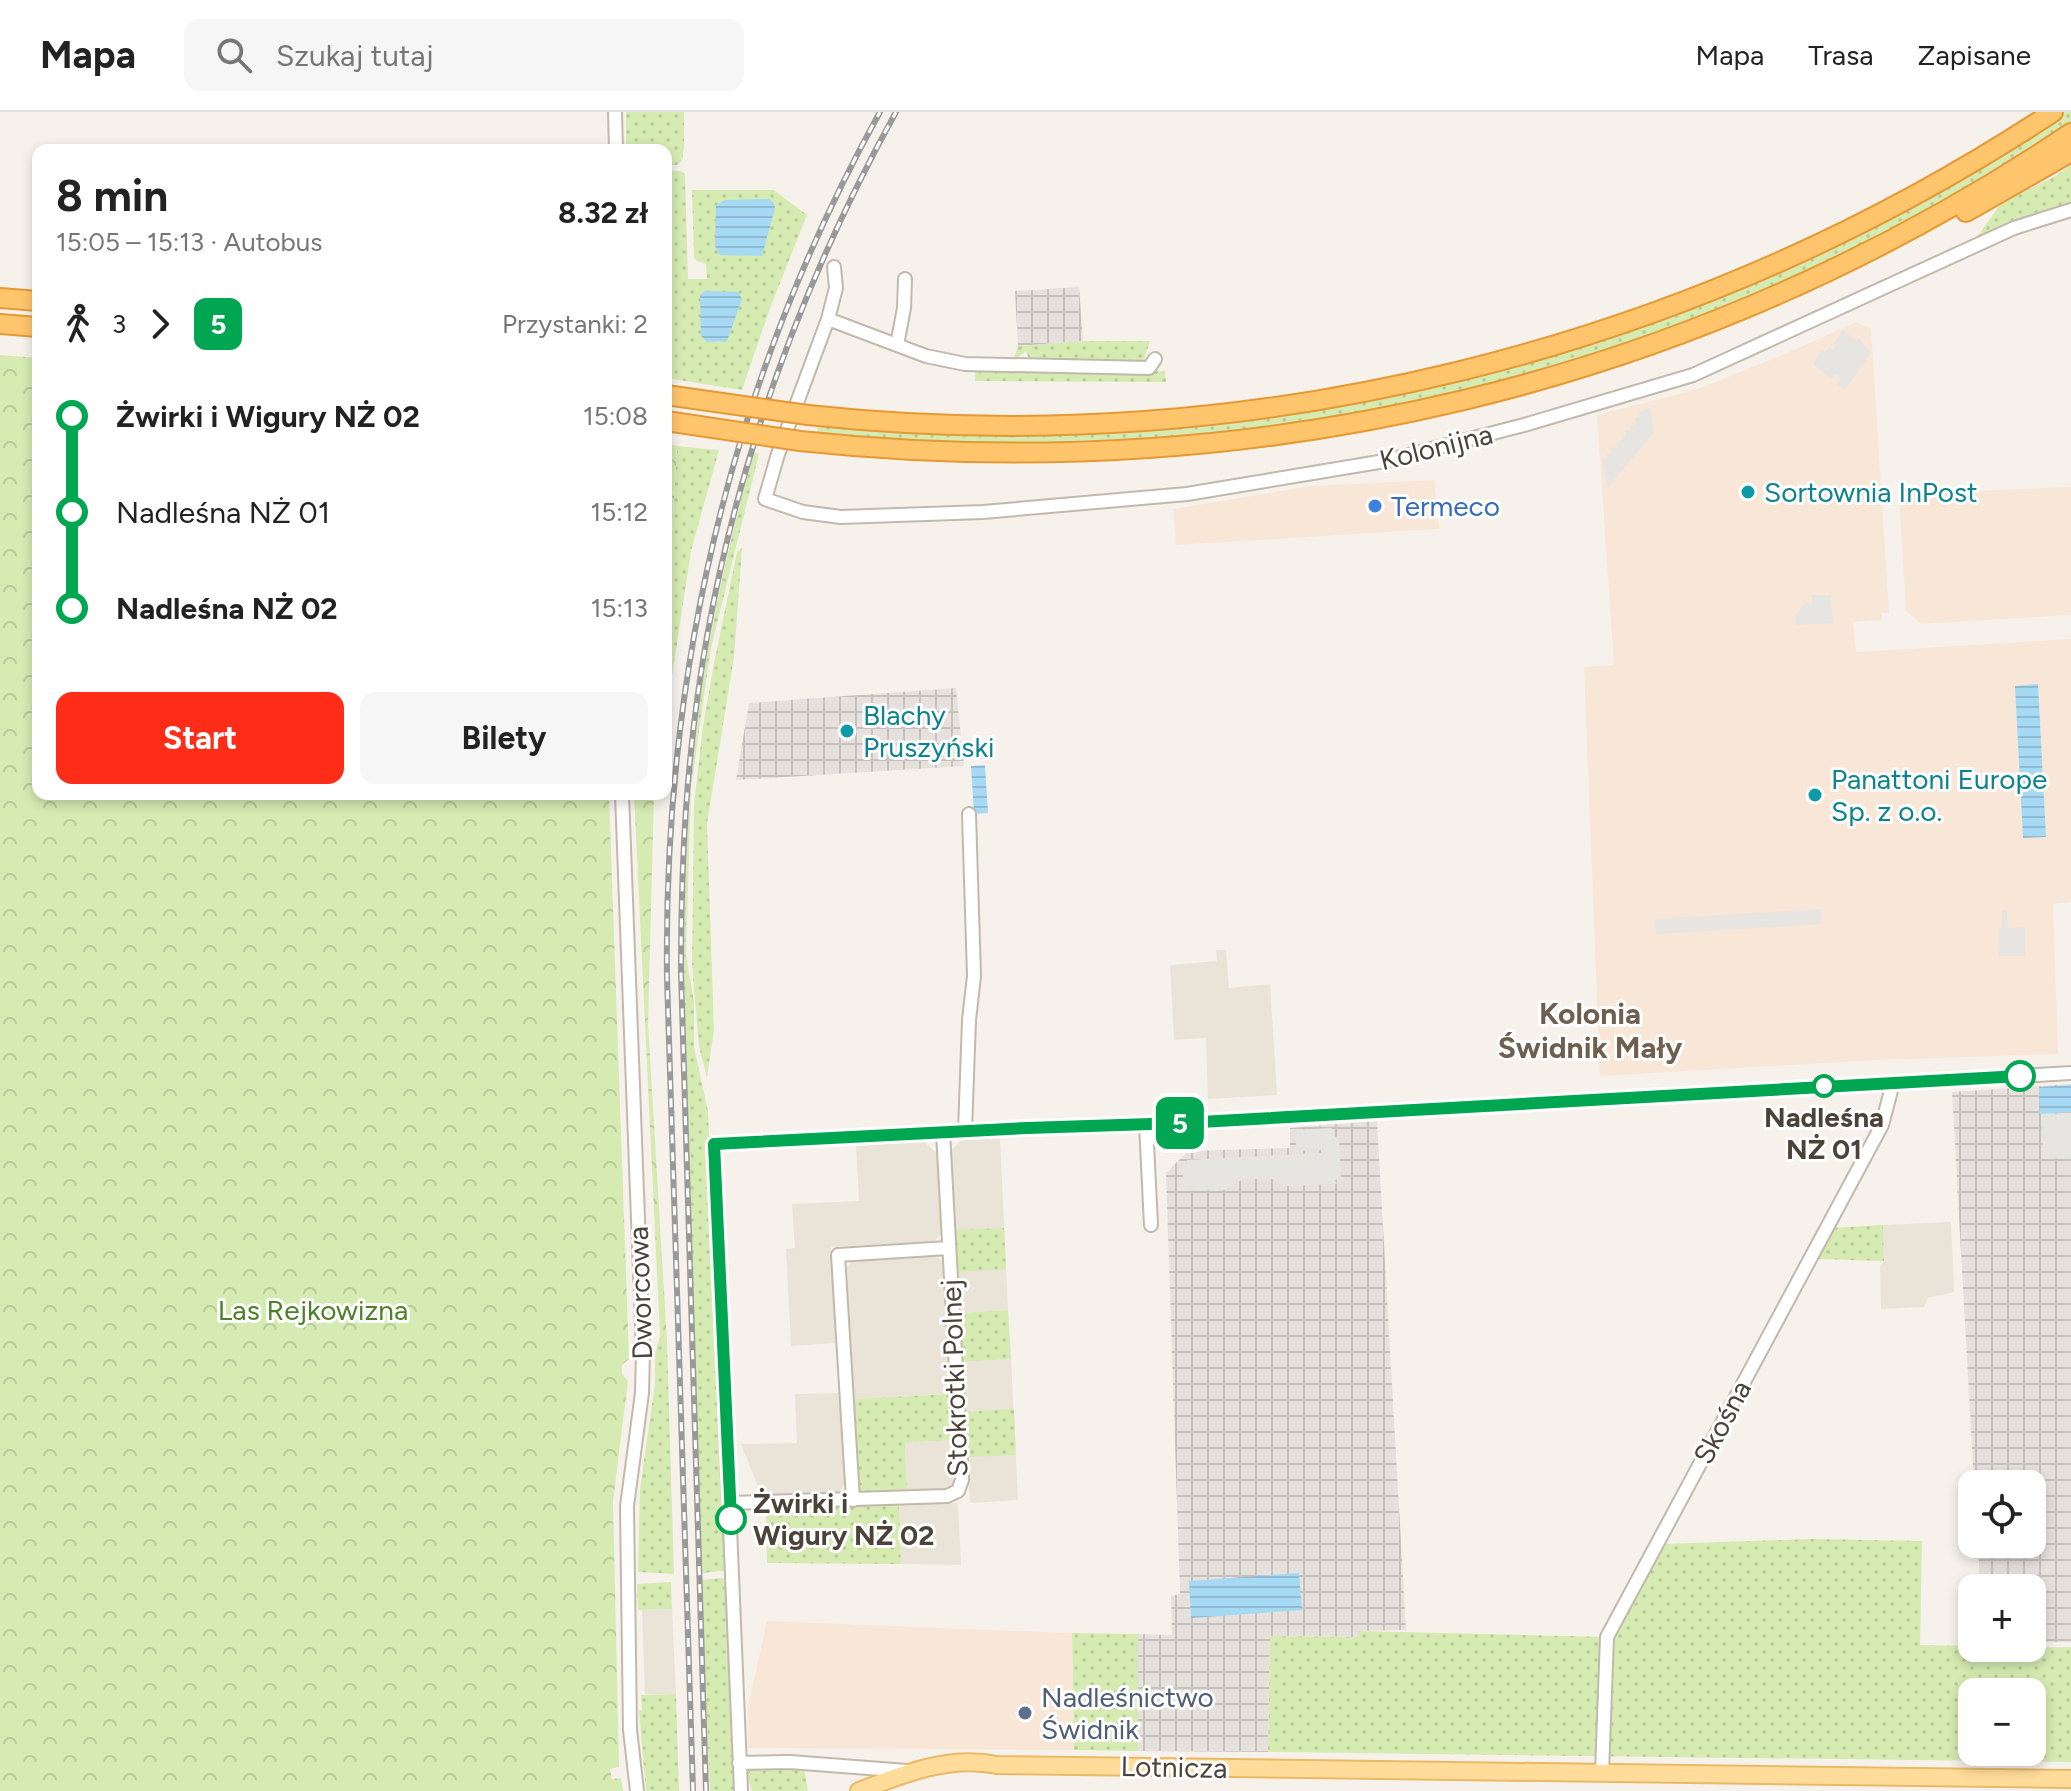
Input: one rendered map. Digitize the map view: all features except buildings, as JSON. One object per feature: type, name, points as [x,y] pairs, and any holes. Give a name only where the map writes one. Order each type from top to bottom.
[{"type":"highway","points":[[1938,183],[2029,112]]},
{"type":"highway","points":[[672,396],[808,415],[940,425],[1115,424],[1232,414],[1379,390],[1540,351],[1670,308],[1801,253],[1938,183],[2053,112]]},
{"type":"highway","points":[[1835,268],[1952,207],[2071,133]]},
{"type":"highway","points":[[672,422],[800,441],[927,452],[1055,454],[1206,445],[1314,431],[1475,398],[1580,369],[1695,329],[1927,231],[2071,152]]},
{"type":"highway","points":[[0,298],[32,301]]},
{"type":"highway","points":[[0,324],[32,327]]},
{"type":"main road","name":"Lotnicza","points":[[859,1791],[910,1772],[946,1764],[2071,1779]]},
{"type":"main road","name":"Lotnicza","points":[[889,1791],[938,1772],[997,1765]]},
{"type":"street","points":[[615,112],[616,144]]},
{"type":"street","name":"Kolonijna","points":[[828,319],[773,468],[765,499],[803,512],[841,517],[983,512],[1187,494],[1385,461],[1555,416],[1693,375],[2014,228],[2071,210]]},
{"type":"street","points":[[834,267],[836,288],[828,319],[945,361],[991,366],[1149,368],[1155,359]]},
{"type":"street","points":[[897,345],[904,308],[905,279]]},
{"type":"street","name":"Dworcowa","points":[[622,800],[643,1352],[642,1393],[627,1506],[629,1702],[637,1791]]},
{"type":"street","points":[[965,1131],[969,1020],[974,976],[969,814]]},
{"type":"street","points":[[741,1791],[714,1144],[1146,1124],[2071,1073]]},
{"type":"street","name":"Skośna","points":[[1602,1773],[1607,1637],[1882,1125],[1893,1083]]},
{"type":"street","points":[[1146,1124],[1151,1225]]},
{"type":"street","name":"Stokrotki Polnej","points":[[730,1503],[947,1496],[961,1486],[943,1132]]},
{"type":"street","points":[[853,1500],[838,1255],[948,1248]]},
{"type":"street","points":[[739,1763],[799,1762],[910,1772]]},
{"type":"street","points":[[739,1763],[748,1791]]},
{"type":"shaded area","points":[[1079,287],[1083,341],[1018,346],[1015,291]]},
{"type":"shaded area","points":[[1856,322],[1871,329],[1889,613],[1882,613],[1882,620],[1853,622],[1856,652],[2071,639],[2071,902],[2053,904],[2058,1054],[1879,1060],[1600,1076],[1584,667],[1614,665],[1597,415],[1698,389]]},
{"type":"shaded area","points":[[1843,330],[1856,341],[1859,338],[1871,353],[1845,390],[1837,384],[1841,378],[1836,374],[1832,379],[1813,364],[1822,350],[1825,352],[1829,347],[1833,350],[1837,345],[1833,344]]},
{"type":"shaded area","points":[[1650,408],[1654,433],[1607,488],[1602,460],[1612,453],[1611,448],[1617,447],[1616,443],[1621,441],[1621,437],[1626,436],[1625,431],[1636,425],[1635,418],[1640,417],[1639,412]]},
{"type":"shaded area","points":[[1434,480],[1439,529],[1176,545],[1173,509],[1311,486]]},
{"type":"shaded area","points":[[2071,487],[2071,615],[1921,624],[1906,611],[1899,494]]},
{"type":"shaded area","points":[[1812,595],[1831,595],[1833,623],[1796,625],[1795,616],[1806,602],[1812,605]]},
{"type":"shaded area","name":"Blachy Pruszyński","points":[[956,688],[964,766],[736,780],[749,703]]},
{"type":"shaded area","points":[[1821,909],[1822,924],[1656,934],[1655,919]]},
{"type":"shaded area","points":[[2002,910],[2007,910],[2008,928],[2025,927],[2025,956],[1999,956],[1998,929],[2002,928]]},
{"type":"shaded area","points":[[1216,950],[1226,950],[1229,988],[1270,984],[1277,1095],[1208,1099],[1206,1038],[1174,1040],[1170,965],[1217,961]]},
{"type":"shaded area","points":[[2071,1084],[2071,1642],[2046,1642],[2046,1574],[1979,1574],[1979,1558],[2046,1558],[2046,1470],[1973,1470],[1952,1092]]},
{"type":"shaded area","points":[[2071,1113],[2071,1158],[2043,1159],[2041,1115]]},
{"type":"shaded area","points":[[1377,1121],[1406,1630],[1360,1631],[1359,1637],[1270,1636],[1268,1752],[1138,1751],[1138,1634],[1172,1635],[1171,1596],[1180,1594],[1166,1173],[1188,1151],[1290,1148],[1290,1128]]},
{"type":"shaded area","points":[[1332,1128],[1333,1136],[1339,1138],[1341,1179],[1335,1180],[1337,1184],[1285,1186],[1272,1179],[1243,1179],[1225,1190],[1178,1191],[1183,1183],[1183,1167],[1187,1167],[1187,1160],[1321,1153],[1323,1160],[1323,1144],[1321,1150],[1297,1151],[1295,1137],[1297,1130]]},
{"type":"shaded area","points":[[1000,1138],[1008,1310],[959,1313],[950,1152],[962,1139]]},
{"type":"shaded area","points":[[924,1142],[937,1153],[941,1235],[934,1241],[831,1247],[836,1343],[791,1346],[786,1249],[795,1248],[792,1204],[859,1201],[856,1146]]},
{"type":"shaded area","points":[[1951,1222],[1954,1292],[1928,1298],[1924,1307],[1881,1309],[1883,1225]]},
{"type":"shaded area","points":[[935,1256],[943,1262],[950,1394],[854,1399],[847,1267],[853,1260]]},
{"type":"shaded area","points":[[1011,1359],[1018,1500],[970,1503],[962,1362]]},
{"type":"shaded area","points":[[839,1393],[845,1483],[840,1492],[772,1495],[757,1484],[741,1444],[797,1443],[795,1394]]},
{"type":"shaded area","points":[[952,1440],[955,1482],[949,1489],[907,1491],[905,1443]]},
{"type":"shaded area","points":[[958,1503],[961,1565],[901,1564],[899,1505]]},
{"type":"shaded area","points":[[672,1609],[676,1694],[645,1694],[642,1610]]},
{"type":"shaded area","points":[[767,1621],[1072,1633],[1074,1750],[748,1748],[748,1707]]},
{"type":"green space","points":[[626,112],[684,112],[684,147],[682,161],[677,165],[672,165],[672,144],[626,144]]},
{"type":"green space","points":[[2064,112],[2071,112],[2071,127],[1925,216],[1702,320],[1525,379],[1288,430],[1027,449],[817,433],[818,422],[937,431],[1048,433],[1133,428],[1608,336],[2024,137]]},
{"type":"green space","points":[[2071,165],[2071,205],[2020,219],[1975,240],[2002,202],[2054,177]]},
{"type":"green space","points":[[672,170],[685,174],[688,279],[707,279],[706,264],[694,258],[692,190],[774,190],[807,215],[742,390],[672,379]]},
{"type":"green space","points":[[1083,341],[1150,341],[1143,363],[1030,362],[1026,351],[1013,361],[1018,346]]},
{"type":"green space","name":"Las Rejkowizna","points":[[0,355],[32,358],[32,800],[609,800],[629,1359],[622,1365],[622,1374],[628,1381],[613,1501],[619,1767],[610,1769],[612,1779],[621,1778],[623,1791],[0,1791]]},
{"type":"green space","points":[[975,370],[1059,373],[1165,371],[1166,382],[975,381]]},
{"type":"green space","points":[[672,445],[677,446],[672,535]]},
{"type":"green space","points":[[677,446],[719,450],[691,551],[672,676],[672,535]]},
{"type":"green space","points":[[754,453],[759,454],[711,648],[691,788],[686,955],[694,1002],[694,1047],[708,1111],[728,1568],[701,1573],[686,1066],[684,964],[686,862],[689,812],[693,761],[697,722],[709,644]]},
{"type":"green space","points":[[742,548],[734,657],[707,824],[714,1030],[707,1077],[699,1047],[692,965],[694,804],[714,663],[737,552]]},
{"type":"green space","points":[[634,800],[654,800],[648,1024],[667,1341],[660,1336]]},
{"type":"green space","points":[[1883,1225],[1884,1261],[1816,1259],[1831,1228]]},
{"type":"green space","points":[[1004,1228],[1006,1269],[957,1272],[955,1230]]},
{"type":"green space","points":[[1008,1310],[1011,1359],[962,1362],[959,1313]]},
{"type":"green space","points":[[660,1336],[667,1341],[674,1574],[638,1572],[640,1489],[655,1383],[655,1354]]},
{"type":"green space","points":[[950,1394],[952,1440],[905,1443],[907,1491],[858,1493],[854,1399]]},
{"type":"green space","points":[[1014,1409],[1016,1455],[967,1457],[965,1412]]},
{"type":"green space","points":[[899,1505],[901,1564],[767,1563],[766,1509]]},
{"type":"green space","points":[[1812,1539],[1922,1541],[1920,1645],[1958,1646],[1958,1662],[2046,1662],[2046,1647],[2071,1647],[2071,1762],[2046,1762],[2046,1678],[1958,1678],[1958,1761],[1268,1752],[1270,1636],[1358,1637],[1359,1631],[1610,1637],[1661,1544]]},
{"type":"green space","points":[[723,1578],[729,1581],[732,1764],[736,1791],[710,1791],[701,1580]]},
{"type":"green space","points":[[671,1582],[672,1609],[638,1610],[637,1584]]},
{"type":"green space","points":[[1072,1633],[1138,1634],[1138,1751],[1074,1750]]},
{"type":"green space","points":[[676,1694],[679,1791],[646,1791],[639,1710],[642,1710],[641,1695]]},
{"type":"green space","points":[[757,1766],[804,1766],[808,1791],[752,1791],[747,1777],[749,1770]]},
{"type":"water","points":[[769,199],[775,208],[762,256],[720,255],[715,246],[716,205],[725,200]]},
{"type":"water","points":[[705,291],[738,292],[742,299],[727,341],[707,342],[701,336],[700,295]]},
{"type":"water","points":[[2038,684],[2046,837],[2023,838],[2015,686]]},
{"type":"water","points":[[985,765],[988,813],[974,814],[971,766]]},
{"type":"water","points":[[2071,1085],[2071,1112],[2040,1114],[2039,1087]]},
{"type":"water","points":[[1299,1573],[1302,1610],[1191,1618],[1189,1581]]},
{"type":"railway","points":[[693,1791],[667,978],[669,864],[678,751],[693,640],[716,531],[746,423],[783,318],[828,214],[880,112]]},
{"type":"railway","points":[[706,1791],[681,973],[683,867],[690,761],[716,591],[760,426],[820,266],[896,112]]},
{"type":"bus line","name":"5","points":[[731,1519],[714,1144],[1182,1123],[2020,1076]]},
{"type":"place","name":"Sortownia InPost","points":[[1748,492]]},
{"type":"place","name":"Termeco","points":[[1375,506]]},
{"type":"place","name":"Blachy Pruszyński","points":[[847,731]]},
{"type":"place","name":"Panattoni Europe Sp. z o.o.","points":[[1815,795]]},
{"type":"place","name":"Nadleśna NŻ 01","points":[[1824,1086]]},
{"type":"place","name":"Żwirki i Wigury NŻ 02","points":[[731,1519]]},
{"type":"place","name":"Nadleśnictwo Świdnik","points":[[1025,1713]]},
{"type":"district","name":"Kolonia Świdnik Mały","points":[[1590,1030]]}]
